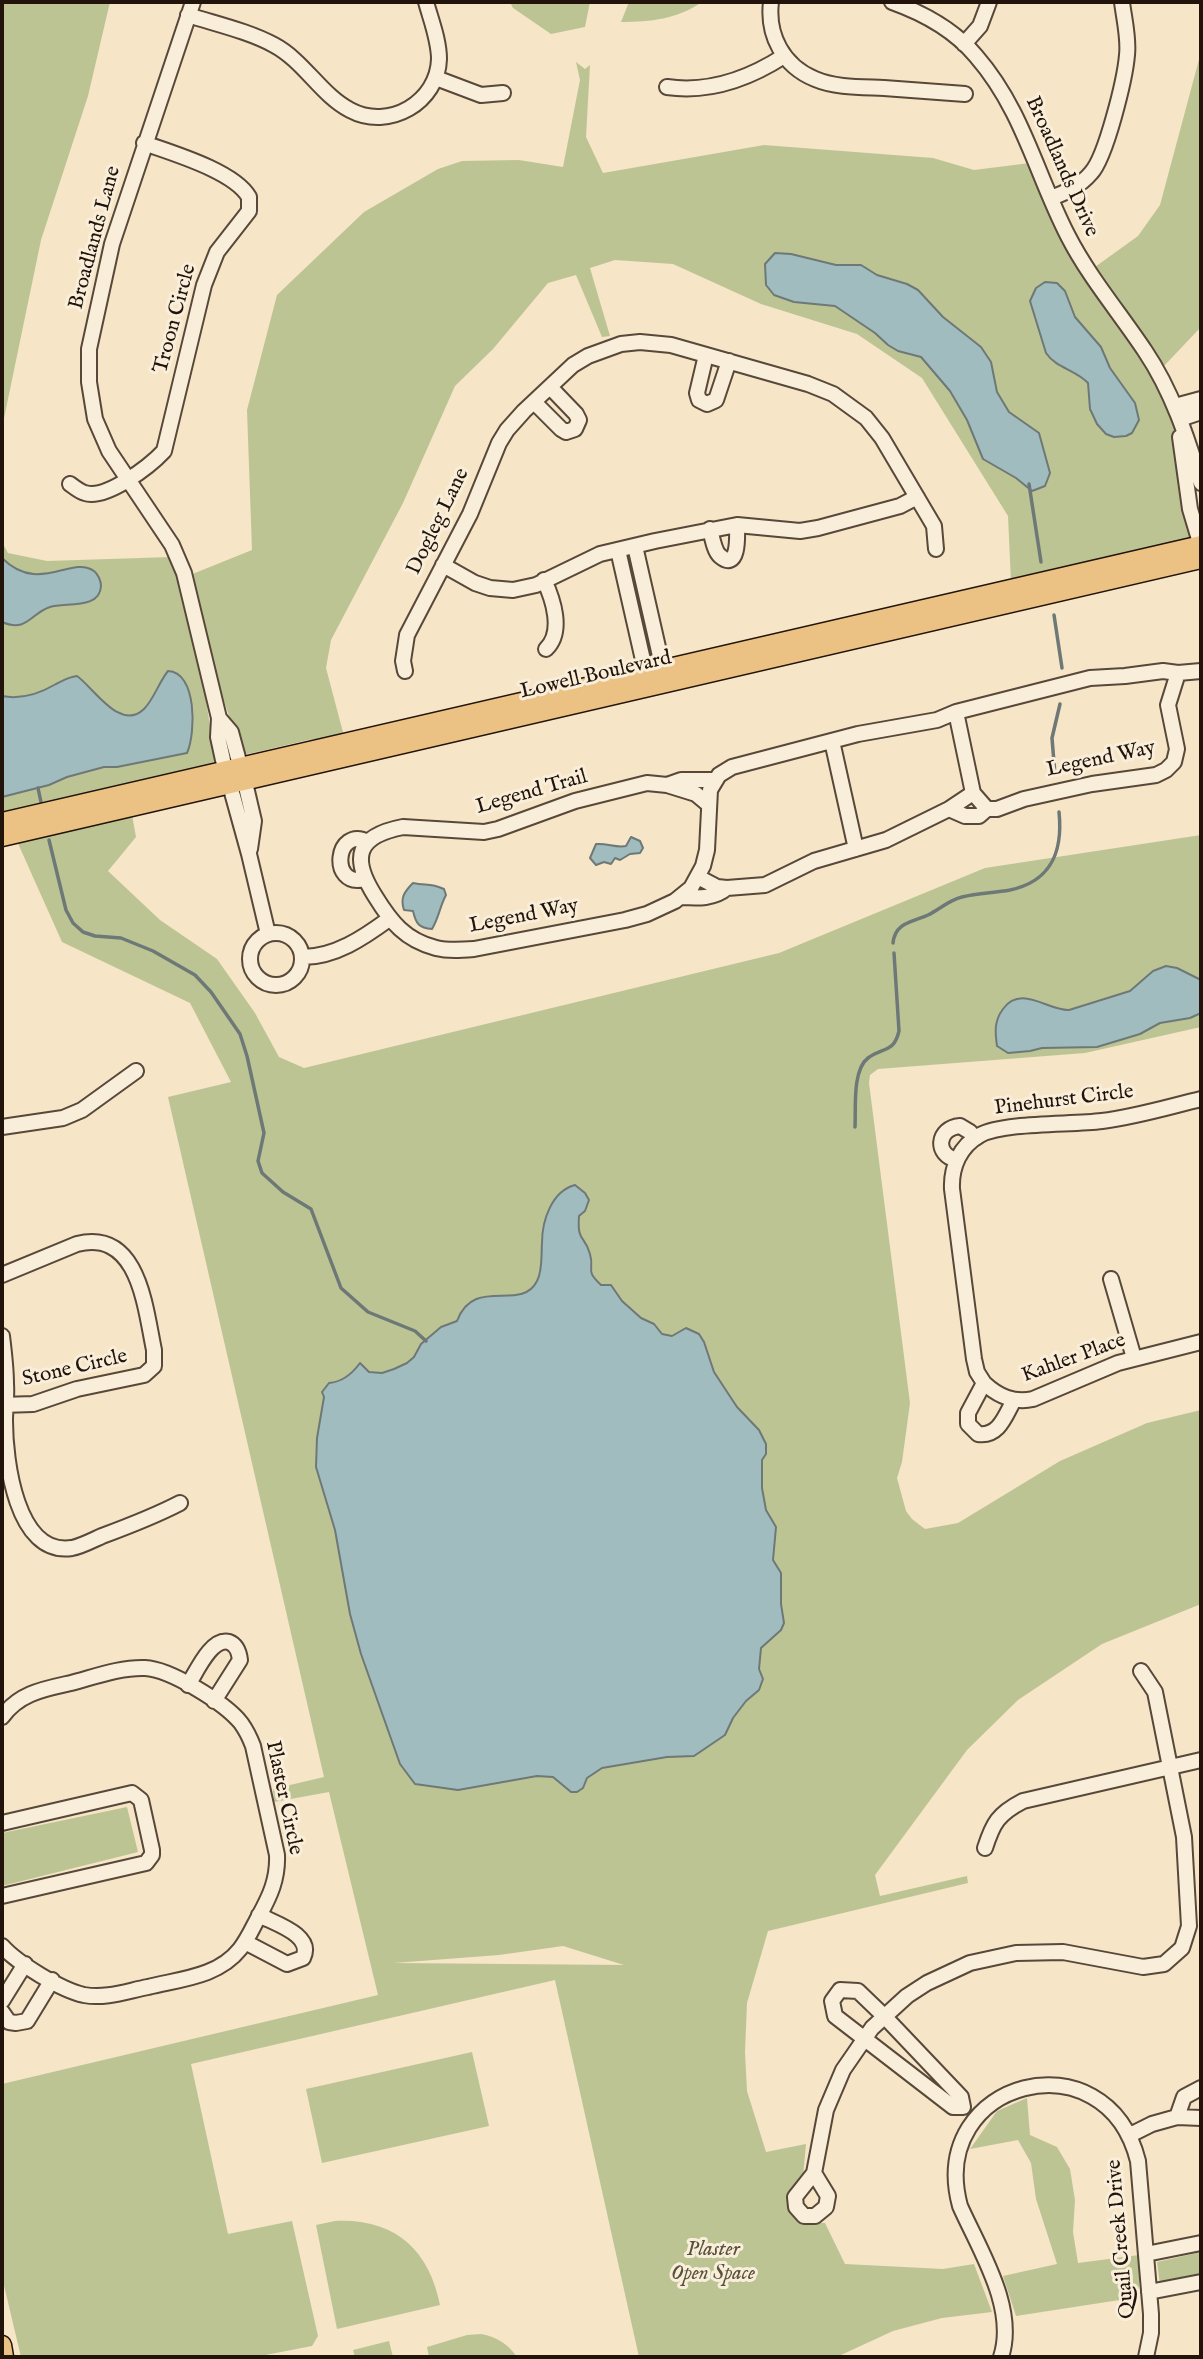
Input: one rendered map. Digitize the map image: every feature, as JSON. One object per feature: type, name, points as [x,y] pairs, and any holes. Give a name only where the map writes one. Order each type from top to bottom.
[{"type":"main road","name":"Lowell Boulevard","points":[[2,837],[235,776],[656,678],[1201,545]]},
{"type":"main road","name":"Lowell Boulevard","points":[[656,678],[1201,559]]},
{"type":"main road","name":"Lowell Boulevard","points":[[2,822],[235,776]]},
{"type":"main road","points":[[2,2345],[4,2357]]},
{"type":"street","points":[[191,8],[275,45],[292,57],[341,105],[361,115],[383,117],[405,111],[423,98],[436,78],[438,46],[426,2]]},
{"type":"street","points":[[771,2],[771,29],[777,45],[784,56],[806,75],[828,83],[965,94]]},
{"type":"street","name":"Broadlands Drive","points":[[892,2],[910,8],[944,28],[964,44],[1002,88],[1069,237],[1121,319],[1145,351],[1178,412],[1201,483]]},
{"type":"street","points":[[964,44],[980,26],[989,2]]},
{"type":"street","points":[[1051,198],[1083,182],[1094,171],[1102,154],[1127,55],[1122,2]]},
{"type":"street","name":"Broadlands Lane","points":[[191,8],[105,268],[88,363],[89,382],[95,419],[109,451],[172,545],[180,564],[219,718],[231,732],[235,776],[249,854],[268,934]]},
{"type":"street","points":[[667,87],[697,88],[742,79],[784,56]]},
{"type":"street","points":[[436,78],[481,95],[503,93]]},
{"type":"street","name":"Troon Circle","points":[[70,484],[85,493],[98,493],[127,479],[156,460],[172,445],[171,419],[209,269],[228,237],[256,207],[245,190],[211,168],[144,144]]},
{"type":"street","name":"Dogleg Lane","points":[[405,670],[403,661],[407,635],[470,514],[499,443],[517,417],[573,365],[588,356],[621,344],[658,343],[729,361],[824,390],[855,409],[875,428],[934,526],[936,549]]},
{"type":"street","points":[[706,355],[697,393],[699,400],[707,404],[716,400],[729,361]]},
{"type":"street","points":[[534,402],[561,429],[566,432],[575,429],[579,420],[576,414],[550,387]]},
{"type":"street","points":[[1178,412],[1201,399]]},
{"type":"street","points":[[1178,412],[1201,412]]},
{"type":"street","name":"Broadlands Drive","points":[[1178,412],[1191,509],[1201,545]]},
{"type":"street","points":[[443,565],[475,583],[497,590],[525,588],[600,554],[710,528],[737,525],[800,531],[890,509],[917,497]]},
{"type":"street","points":[[710,528],[717,553],[729,558],[736,554],[738,549],[737,525]]},
{"type":"street","points":[[635,546],[656,678]]},
{"type":"street","points":[[618,550],[656,678]]},
{"type":"street","points":[[544,580],[554,610],[555,629],[546,649]]},
{"type":"street","points":[[708,804],[710,790],[719,775],[746,762],[858,734],[937,720],[956,712],[1090,678],[1163,671],[1201,671]]},
{"type":"street","name":"Legend Way","points":[[949,809],[965,816],[979,816],[987,809],[997,809],[1024,799],[1092,784],[1156,775],[1167,770],[1174,762],[1177,749],[1168,705],[1178,673]]},
{"type":"street","points":[[956,712],[973,793],[987,809]]},
{"type":"street","points":[[832,741],[856,849]]},
{"type":"street","name":"Legend Trail","points":[[667,785],[681,780],[716,780]]},
{"type":"street","name":"Legend Trail","points":[[389,919],[364,879],[354,880],[340,866],[341,851],[351,841],[359,839],[368,842],[378,834],[403,827],[484,832],[575,801],[647,783],[667,785],[696,794],[708,804]]},
{"type":"street","name":"Legend Way","points":[[698,877],[717,887],[765,885],[814,861],[887,840],[949,809],[973,793]]},
{"type":"street","name":"Legend Way","points":[[389,919],[418,941],[436,948],[457,951],[625,920],[663,909],[681,897],[698,877],[707,850],[708,804]]},
{"type":"street","points":[[364,879],[360,867],[361,855],[368,842]]},
{"type":"street","name":"Legend Way","points":[[681,897],[710,897],[727,888]]},
{"type":"street","points":[[303,957],[329,953],[347,946],[389,919]]},
{"type":"street","points":[[268,934],[283,934],[296,942],[303,957],[299,972],[287,983],[279,985],[264,982],[253,971],[250,954],[254,945],[268,934]]},
{"type":"street","points":[[2,1127],[63,1118],[82,1110],[136,1071]]},
{"type":"street","name":"Pinehurst Circle","points":[[974,1139],[970,1132],[960,1126],[954,1126],[944,1132],[940,1143],[946,1156],[957,1160],[974,1139],[994,1130],[1103,1121],[1201,1099]]},
{"type":"street","points":[[957,1160],[952,1189],[977,1372],[992,1391],[1014,1400]]},
{"type":"street","name":"Stone Circle","points":[[2,1276],[76,1244],[101,1242],[115,1250],[134,1268],[154,1350],[154,1366],[144,1375],[77,1389],[33,1404],[4,1405]]},
{"type":"street","points":[[1111,1279],[1134,1358]]},
{"type":"street","points":[[2,1336],[8,1487],[23,1519],[33,1532],[43,1541],[73,1548],[158,1515],[180,1503]]},
{"type":"street","name":"Kahler Place","points":[[984,1383],[967,1419],[971,1429],[978,1434],[991,1434],[997,1429],[1014,1400],[1034,1399],[1134,1358],[1201,1342]]},
{"type":"street","points":[[188,1685],[214,1645],[223,1642],[233,1644],[240,1660],[214,1701]]},
{"type":"street","name":"Plaster Circle","points":[[2,1717],[13,1704],[37,1691],[130,1669],[157,1670],[171,1675],[214,1701],[241,1723],[253,1746],[277,1856],[274,1885],[245,1942],[230,1960],[207,1973],[110,1996],[82,1995],[25,1964],[2,1946]]},
{"type":"street","points":[[814,2173],[821,2133],[833,2092],[843,2070],[864,2038],[884,2016],[927,1983],[948,1972],[993,1956],[1040,1951],[1063,1952],[1154,1967],[1187,1951],[1189,1926],[1184,1837],[1155,1692],[1141,1671]]},
{"type":"street","points":[[985,1848],[992,1825],[1001,1815],[1053,1787],[1201,1760]]},
{"type":"street","points":[[2,1823],[132,1793],[141,1800],[152,1855],[146,1863],[2,1896]]},
{"type":"street","points":[[245,1942],[287,1964],[303,1958],[306,1948],[302,1938],[260,1915]]},
{"type":"street","points":[[2,2001],[25,1964]]},
{"type":"street","points":[[2,2012],[9,2022],[27,2021],[52,1980]]},
{"type":"street","points":[[963,2107],[954,2107],[835,2016],[832,2001],[840,1990],[858,1991],[884,2016],[961,2097],[963,2107],[974,2120],[965,2134],[955,2176],[960,2206],[1003,2305],[1006,2334],[1001,2357]]},
{"type":"street","points":[[917,2079],[930,2064]]},
{"type":"street","name":"Quail Creek Drive","points":[[974,2120],[996,2100],[1010,2092],[1025,2087],[1055,2084],[1071,2087],[1100,2100],[1121,2120],[1130,2135],[1138,2161],[1149,2292],[1150,2333],[1146,2357]]},
{"type":"street","points":[[1177,2117],[1184,2096],[1201,2088]]},
{"type":"street","points":[[1130,2135],[1152,2124],[1177,2117],[1201,2118]]},
{"type":"street","points":[[1146,2254],[1201,2243]]},
{"type":"street","points":[[1149,2292],[1201,2282]]},
{"type":"green space","points":[[2,2],[110,2],[88,96],[41,240],[2,428]]},
{"type":"green space","points":[[510,2],[590,2],[585,27],[551,34],[513,8]]},
{"type":"green space","points":[[629,2],[702,2],[693,8],[663,18],[621,22]]},
{"type":"green space","points":[[1201,52],[1201,327],[1163,367],[1095,267],[1138,236],[1160,205]]},
{"type":"green space","points":[[576,62],[585,69],[590,65],[586,137],[603,173],[764,145],[933,158],[974,170],[1030,163],[1158,383],[1173,419],[1183,495],[1191,531],[1188,539],[1011,582],[1008,516],[922,378],[857,334],[761,304],[673,264],[615,260],[590,268],[610,336],[602,337],[576,275],[548,283],[493,349],[455,386],[403,503],[331,640],[326,668],[344,736],[308,740],[247,754],[240,749],[214,671],[190,575],[252,550],[247,410],[277,295],[364,212],[438,169],[462,161],[519,160],[563,167],[580,80]]},
{"type":"green space","points":[[2,542],[8,553],[47,561],[171,557],[187,604],[198,656],[215,758],[212,766],[2,816]]},
{"type":"green space","name":"Plaster Open Space","points":[[132,815],[136,837],[108,871],[160,920],[217,959],[255,1013],[279,1057],[304,1068],[779,953],[985,868],[1201,835],[1201,1027],[1085,1053],[878,1069],[870,1075],[910,1403],[902,1462],[897,1478],[906,1511],[912,1519],[925,1529],[958,1523],[1060,1461],[1147,1423],[1201,1410],[1201,1604],[1102,1644],[1018,1700],[967,1750],[875,1875],[880,1896],[967,1876],[968,1883],[768,1931],[747,2003],[747,2091],[766,2152],[806,2144],[803,2177],[791,2191],[788,2210],[801,2222],[825,2223],[845,2264],[943,2269],[974,2264],[992,2312],[942,2318],[893,2331],[841,2357],[639,2357],[555,1980],[191,2064],[228,2234],[292,2221],[318,2336],[312,2346],[255,2357],[21,2357],[2,2277],[2,2084],[378,1995],[329,1792],[274,1802],[273,1789],[324,1777],[168,1097],[231,1082],[190,1003],[62,942],[16,839]],"holes":[[[563,1946],[624,1965],[394,1963],[499,1955]]]},
{"type":"green space","points":[[127,1807],[138,1852],[2,1886],[2,1833]]},
{"type":"green space","points":[[472,2052],[489,2126],[322,2163],[306,2089]]},
{"type":"green space","points":[[1027,2098],[1030,2135],[1057,2147],[1070,2169],[1075,2200],[1073,2232],[1078,2263],[1139,2255],[1139,2297],[1016,2316],[1003,2276],[1057,2264],[1036,2199],[1031,2163],[1018,2140],[970,2149],[997,2111]]},
{"type":"green space","points":[[335,2221],[375,2225],[391,2231],[405,2241],[418,2253],[427,2268],[440,2305],[337,2329],[316,2225]]},
{"type":"green space","points":[[1201,2252],[1201,2277],[1160,2285],[1157,2262]]},
{"type":"green space","points":[[481,2334],[502,2342],[517,2357],[429,2357],[427,2347],[467,2335]]},
{"type":"green space","points":[[389,2341],[393,2357],[355,2357],[353,2350]]},
{"type":"water","points":[[775,253],[791,254],[836,265],[861,265],[877,275],[918,290],[943,317],[981,347],[991,362],[997,392],[1009,412],[1039,433],[1050,473],[1045,486],[1032,491],[1016,478],[983,459],[967,420],[950,391],[921,357],[898,351],[835,306],[794,302],[774,295],[766,285],[765,264]]},
{"type":"water","points":[[1045,282],[1057,283],[1065,291],[1075,317],[1101,347],[1110,368],[1135,403],[1139,420],[1132,433],[1114,437],[1106,434],[1097,424],[1090,409],[1088,383],[1046,353],[1030,301],[1036,288]]},
{"type":"water","points":[[2,558],[16,569],[29,573],[41,574],[85,567],[98,576],[101,586],[99,594],[88,602],[50,607],[23,624],[10,625],[2,622]]},
{"type":"water","points":[[168,671],[178,674],[189,692],[193,719],[187,753],[117,767],[104,767],[2,797],[2,696],[30,695],[77,676],[108,706],[126,715],[135,715],[148,705]]},
{"type":"water","points":[[631,837],[640,841],[643,848],[640,853],[630,854],[620,860],[615,858],[611,864],[604,862],[596,865],[590,858],[596,844],[626,846]]},
{"type":"water","points":[[413,883],[444,889],[446,895],[432,929],[419,925],[413,911],[404,910],[404,895]]},
{"type":"water","points":[[1166,966],[1177,968],[1201,980],[1201,1013],[1190,1018],[1160,1023],[1140,1034],[1097,1047],[1042,1048],[1008,1053],[997,1046],[997,1022],[1000,1013],[1010,1002],[1018,999],[1035,1000],[1069,1010],[1130,991],[1153,971]]},
{"type":"water","points":[[575,1185],[589,1200],[585,1211],[579,1216],[579,1225],[580,1235],[590,1254],[593,1276],[601,1285],[611,1285],[622,1301],[641,1318],[654,1324],[662,1334],[672,1336],[686,1328],[699,1334],[714,1372],[737,1407],[759,1430],[766,1444],[766,1454],[762,1460],[762,1488],[766,1510],[776,1527],[773,1560],[781,1573],[784,1623],[781,1630],[761,1648],[759,1669],[763,1679],[759,1690],[733,1718],[725,1735],[694,1756],[667,1757],[602,1768],[587,1778],[583,1788],[577,1792],[571,1792],[553,1777],[537,1776],[458,1790],[415,1784],[400,1764],[361,1654],[350,1614],[335,1530],[316,1467],[317,1438],[324,1397],[322,1392],[329,1383],[346,1377],[360,1363],[369,1372],[382,1373],[407,1363],[421,1344],[441,1327],[457,1321],[465,1307],[474,1300],[509,1296],[530,1290],[540,1272],[546,1216],[560,1193]]},
{"type":"waterway","points":[[1029,484],[1041,562]]},
{"type":"waterway","points":[[1054,615],[1062,668]]},
{"type":"waterway","points":[[1055,775],[1052,738],[1060,704]]},
{"type":"waterway","points":[[38,788],[41,802]]},
{"type":"waterway","points":[[893,943],[894,936],[901,927],[953,900],[1010,890],[1036,880],[1052,862],[1056,851],[1059,812]]},
{"type":"waterway","points":[[49,840],[66,910],[73,923],[83,932],[121,938],[153,951],[195,975],[211,992],[240,1034],[247,1056],[264,1133],[258,1161],[262,1173],[283,1192],[311,1209],[341,1288],[368,1312],[415,1331],[426,1341]]},
{"type":"waterway","points":[[855,1127],[859,1071],[868,1058],[891,1046],[899,1031],[894,953]]}]
